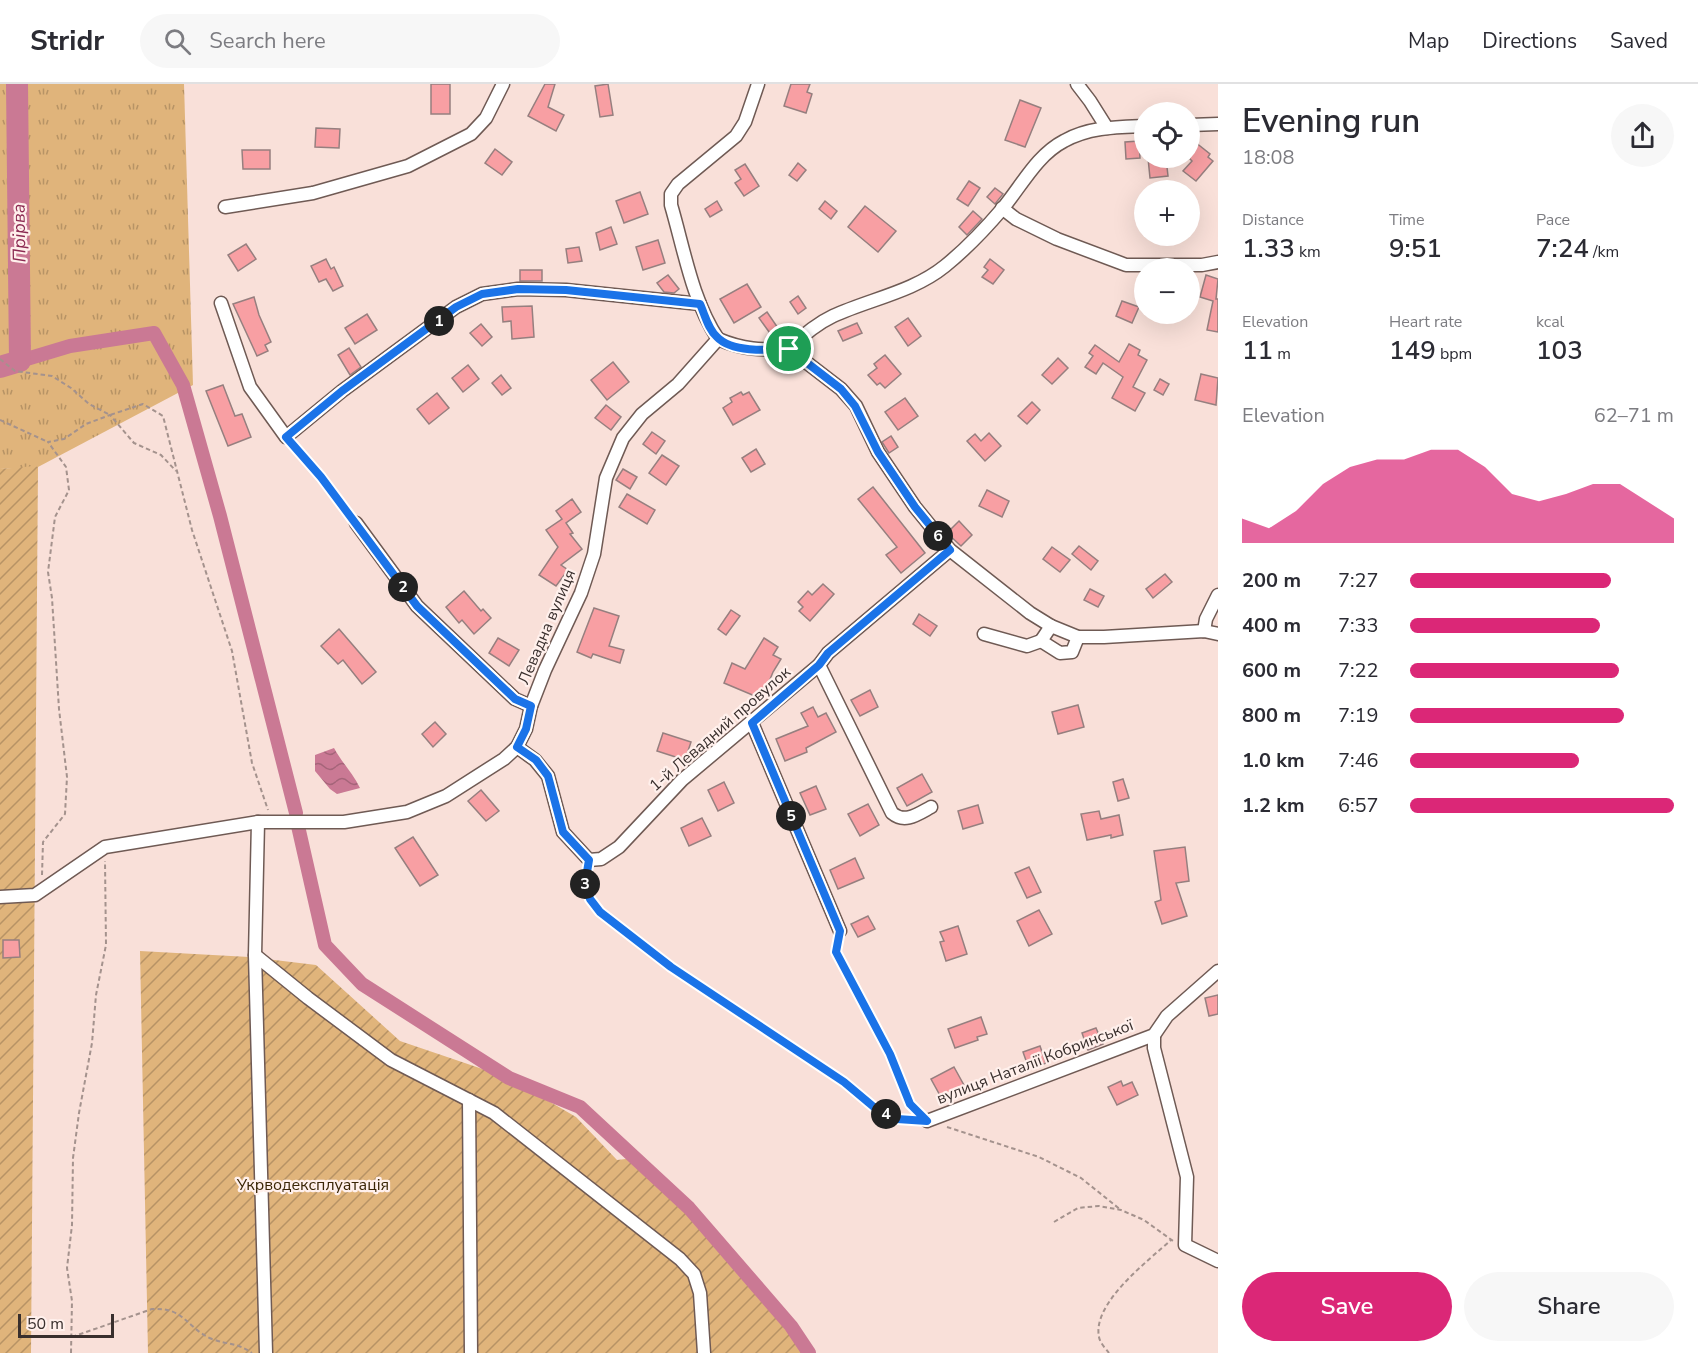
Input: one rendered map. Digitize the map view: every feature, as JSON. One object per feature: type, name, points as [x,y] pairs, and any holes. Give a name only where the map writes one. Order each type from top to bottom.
[{"type":"street","points":[[225,207],[313,193],[408,166],[471,134],[486,118],[503,84]]},
{"type":"street","points":[[758,84],[745,122],[736,136],[678,184],[671,194],[671,205],[700,304],[718,339],[758,351],[789,349],[841,389],[855,406],[878,452],[915,507],[950,550],[986,580],[1051,626],[1077,637],[1204,631],[1218,634]]},
{"type":"street","points":[[1077,84],[1107,128]]},
{"type":"street","points":[[1200,125],[1218,124]]},
{"type":"street","points":[[789,349],[807,331],[832,316],[919,283],[943,267],[967,246],[1002,208],[1047,153],[1063,141],[1082,133],[1107,128],[1134,127]]},
{"type":"street","points":[[1002,208],[1016,219],[1057,239],[1126,265],[1202,265],[1218,262]]},
{"type":"street","points":[[220,303],[250,387],[286,437],[342,391],[456,307],[482,294],[518,289],[566,290],[700,304]]},
{"type":"street","name":"Левадна вулиця","points":[[105,847],[258,822],[344,822],[407,812],[446,796],[504,759],[517,747],[526,729],[531,706],[545,670],[581,593],[594,554],[606,478],[623,438],[642,414],[678,384],[718,339]]},
{"type":"street","points":[[356,523],[417,606],[515,699],[531,706]]},
{"type":"street","name":"1-й Левадний провулок","points":[[589,860],[601,859],[620,847],[682,780],[752,723],[819,665],[828,653],[950,550]]},
{"type":"street","points":[[1204,631],[1206,619],[1218,595]]},
{"type":"street","points":[[984,634],[1027,646],[1041,641],[1051,626]]},
{"type":"street","points":[[1041,641],[1060,653],[1072,652],[1077,637]]},
{"type":"street","points":[[819,665],[892,813],[898,818],[908,818],[931,807]]},
{"type":"street","points":[[752,723],[840,931]]},
{"type":"street","points":[[517,747],[536,760],[548,776],[563,832],[589,860]]},
{"type":"street","points":[[258,822],[255,955],[266,1353]]},
{"type":"street","points":[[0,897],[35,895],[105,847]]},
{"type":"street","points":[[255,955],[391,1060],[494,1113],[680,1259],[694,1274],[700,1293],[704,1353]]},
{"type":"street","name":"вулиця Наталії Кобринської","points":[[1185,1245],[1187,1177],[1154,1048],[1154,1035],[1167,1016],[1218,971]]},
{"type":"street","name":"вулиця Наталії Кобринської","points":[[927,1121],[1154,1035]]},
{"type":"street","points":[[470,1100],[471,1353]]},
{"type":"street","points":[[1185,1245],[1218,1261]]},
{"type":"path","points":[[0,359],[15,371],[52,376],[71,388],[89,404],[110,415],[134,443],[161,455],[176,471]]},
{"type":"path","points":[[48,442],[64,439],[86,424],[143,404],[163,416],[170,436],[176,471],[192,530],[232,651],[252,763],[271,821]]},
{"type":"path","points":[[0,420],[48,442],[66,467],[69,490],[55,517],[48,572],[67,777],[65,814],[43,842],[42,889]]},
{"type":"path","points":[[286,437],[321,477],[356,523]]},
{"type":"path","points":[[71,1353],[72,1301],[67,1268],[72,1225],[73,1158],[92,1043],[96,995],[106,945],[105,847]]},
{"type":"path","points":[[589,860],[585,884],[590,899],[600,912],[671,967],[844,1082],[875,1108],[897,1119],[927,1121],[1039,1157],[1081,1178],[1121,1210]]},
{"type":"path","points":[[840,931],[836,952],[890,1054],[910,1104],[927,1121]]},
{"type":"path","points":[[1054,1222],[1078,1208],[1099,1206],[1121,1210],[1144,1220],[1171,1240],[1185,1245]]},
{"type":"path","points":[[1109,1353],[1099,1338],[1100,1319],[1108,1302],[1171,1240]]},
{"type":"path","points":[[71,1337],[152,1309],[165,1308],[177,1312],[196,1330],[213,1339],[240,1345],[252,1353]]},
{"type":"green space","points":[[0,84],[184,84],[193,385],[38,467],[0,469]]},
{"type":"green space","points":[[38,467],[31,1353],[0,1353],[0,469]]},
{"type":"green space","name":"Укрводексплуатація","points":[[140,951],[249,957],[316,965],[400,1041],[509,1078],[576,1117],[617,1160],[634,1158],[689,1208],[737,1264],[805,1353],[148,1353]]},
{"type":"water","points":[[334,748],[360,788],[337,794],[315,771],[315,755]]},
{"type":"building","points":[[431,84],[450,84],[450,114],[431,114]]},
{"type":"building","points":[[545,84],[555,84],[548,107],[564,115],[556,131],[528,116]]},
{"type":"building","points":[[608,84],[613,115],[600,117],[595,86]]},
{"type":"building","points":[[791,84],[810,84],[807,92],[812,94],[806,113],[784,106]]},
{"type":"building","points":[[1020,100],[1041,108],[1025,147],[1005,140]]},
{"type":"building","points":[[316,128],[340,129],[339,148],[315,147]]},
{"type":"building","points":[[1134,141],[1134,158],[1126,159],[1125,142]]},
{"type":"building","points":[[1200,146],[1210,154],[1208,157],[1213,161],[1197,180],[1183,171],[1186,168],[1200,168]]},
{"type":"building","points":[[495,149],[512,162],[502,175],[485,163]]},
{"type":"building","points":[[242,150],[270,150],[270,169],[243,169]]},
{"type":"building","points":[[798,163],[806,170],[797,181],[789,175]]},
{"type":"building","points":[[745,164],[759,186],[744,196],[735,183],[741,179],[735,170]]},
{"type":"building","points":[[1149,168],[1167,168],[1168,176],[1150,178]]},
{"type":"building","points":[[969,181],[980,188],[968,206],[957,199]]},
{"type":"building","points":[[995,188],[1003,194],[995,204],[987,197]]},
{"type":"building","points":[[640,192],[648,214],[624,223],[616,201]]},
{"type":"building","points":[[717,201],[722,210],[710,217],[705,209]]},
{"type":"building","points":[[825,201],[837,211],[831,219],[819,209]]},
{"type":"building","points":[[865,206],[896,231],[878,252],[848,227]]},
{"type":"building","points":[[973,211],[982,219],[967,235],[959,227]]},
{"type":"building","points":[[611,227],[617,244],[600,250],[596,233]]},
{"type":"building","points":[[658,240],[665,263],[643,270],[636,247]]},
{"type":"building","points":[[246,244],[256,259],[238,271],[228,255]]},
{"type":"building","points":[[579,247],[582,261],[568,263],[566,249]]},
{"type":"building","points":[[326,259],[331,269],[334,267],[343,286],[333,291],[326,279],[319,282],[311,266]]},
{"type":"building","points":[[990,259],[1004,270],[993,284],[982,277],[988,270],[984,267]]},
{"type":"building","points":[[520,270],[542,270],[542,281],[520,281]]},
{"type":"building","points":[[668,275],[679,289],[674,293],[664,292],[657,283]]},
{"type":"building","points":[[1206,275],[1218,279],[1216,299],[1218,299],[1218,332],[1207,330],[1213,301],[1200,297]]},
{"type":"building","points":[[747,284],[761,307],[734,323],[720,299]]},
{"type":"building","points":[[798,296],[806,308],[798,314],[790,302]]},
{"type":"building","points":[[254,297],[271,342],[265,345],[268,351],[257,356],[233,304]]},
{"type":"building","points":[[1122,301],[1134,305],[1132,323],[1116,316]]},
{"type":"building","points":[[532,306],[534,337],[512,339],[511,321],[503,322],[502,307]]},
{"type":"building","points":[[767,312],[780,331],[772,336],[759,318]]},
{"type":"building","points":[[367,314],[377,330],[355,344],[345,328]]},
{"type":"building","points":[[908,318],[921,336],[908,346],[895,327]]},
{"type":"building","points":[[857,323],[862,333],[843,341],[838,331]]},
{"type":"building","points":[[481,324],[492,337],[482,346],[470,333]]},
{"type":"building","points":[[1129,344],[1140,350],[1138,355],[1147,360],[1133,387],[1145,393],[1135,411],[1112,398],[1123,377],[1103,363],[1096,374],[1085,367],[1093,356],[1089,353],[1095,345],[1119,362]]},
{"type":"building","points":[[349,348],[361,367],[350,375],[338,355]]},
{"type":"building","points":[[885,355],[901,374],[885,388],[880,383],[877,385],[868,375],[877,368],[874,364]]},
{"type":"building","points":[[1058,358],[1068,368],[1052,384],[1042,375]]},
{"type":"building","points":[[613,362],[629,382],[607,400],[591,380]]},
{"type":"building","points":[[468,365],[479,379],[463,392],[452,378]]},
{"type":"building","points":[[1201,374],[1218,378],[1216,405],[1195,400]]},
{"type":"building","points":[[501,375],[511,388],[502,395],[492,383]]},
{"type":"building","points":[[1160,379],[1169,384],[1163,395],[1154,390]]},
{"type":"building","points":[[223,385],[235,416],[242,414],[251,437],[228,446],[206,391]]},
{"type":"building","points":[[741,392],[743,395],[749,392],[760,410],[733,425],[723,408],[732,402],[730,398]]},
{"type":"building","points":[[437,393],[449,408],[429,424],[417,409]]},
{"type":"building","points":[[905,398],[918,416],[898,430],[885,412]]},
{"type":"building","points":[[1032,402],[1040,410],[1027,424],[1018,416]]},
{"type":"building","points":[[606,405],[621,417],[611,430],[595,418]]},
{"type":"building","points":[[652,432],[665,441],[656,454],[643,444]]},
{"type":"building","points":[[989,433],[1001,446],[985,461],[967,441],[975,434],[981,441]]},
{"type":"building","points":[[891,436],[898,447],[889,453],[882,442]]},
{"type":"building","points":[[756,449],[765,464],[751,472],[742,458]]},
{"type":"building","points":[[662,455],[679,466],[666,485],[649,473]]},
{"type":"building","points":[[623,469],[637,477],[630,489],[616,480]]},
{"type":"building","points":[[873,487],[925,553],[901,573],[886,555],[897,547],[858,499]]},
{"type":"building","points":[[987,490],[1009,501],[1002,517],[979,506]]},
{"type":"building","points":[[627,494],[655,510],[647,524],[619,507]]},
{"type":"building","points":[[572,499],[581,512],[566,523],[573,533],[570,534],[582,549],[561,565],[568,570],[556,586],[539,575],[558,547],[546,530],[562,519],[556,511]]},
{"type":"building","points":[[959,521],[972,535],[961,546],[947,533]]},
{"type":"building","points":[[1079,546],[1098,561],[1091,570],[1072,554]]},
{"type":"building","points":[[1052,547],[1070,560],[1060,572],[1043,559]]},
{"type":"building","points":[[1165,574],[1172,582],[1153,598],[1146,589]]},
{"type":"building","points":[[823,584],[834,594],[810,621],[799,611],[803,607],[798,602],[808,591],[812,595]]},
{"type":"building","points":[[1090,589],[1104,596],[1098,607],[1084,600]]},
{"type":"building","points":[[464,591],[481,611],[483,609],[491,618],[474,634],[462,620],[459,623],[446,607]]},
{"type":"building","points":[[594,608],[619,616],[609,646],[624,650],[620,663],[593,654],[591,658],[577,652]]},
{"type":"building","points":[[731,610],[740,616],[726,635],[718,629]]},
{"type":"building","points":[[919,614],[937,626],[930,636],[913,624]]},
{"type":"building","points":[[339,629],[376,672],[362,684],[343,660],[338,664],[321,646]]},
{"type":"building","points":[[498,638],[519,650],[509,666],[489,653]]},
{"type":"building","points":[[764,638],[778,647],[773,655],[781,659],[762,699],[724,683],[732,663],[745,669]]},
{"type":"building","points":[[870,690],[878,707],[860,716],[851,700]]},
{"type":"building","points":[[1078,705],[1084,727],[1058,734],[1052,712]]},
{"type":"building","points":[[813,707],[818,717],[826,713],[836,732],[806,748],[807,752],[785,761],[776,739],[808,726],[801,713]]},
{"type":"building","points":[[435,722],[446,734],[433,747],[422,734]]},
{"type":"building","points":[[663,733],[691,742],[685,760],[657,751]]},
{"type":"building","points":[[922,774],[932,792],[907,806],[897,788]]},
{"type":"building","points":[[1123,779],[1129,798],[1118,801],[1113,782]]},
{"type":"building","points":[[724,782],[734,803],[718,811],[708,790]]},
{"type":"building","points":[[816,786],[826,809],[810,815],[800,793]]},
{"type":"building","points":[[481,790],[499,811],[486,821],[468,801]]},
{"type":"building","points":[[868,804],[879,825],[860,836],[848,814]]},
{"type":"building","points":[[978,805],[983,823],[963,829],[958,811]]},
{"type":"building","points":[[1099,811],[1101,819],[1119,815],[1123,835],[1087,840],[1081,814]]},
{"type":"building","points":[[702,818],[711,836],[689,846],[681,828]]},
{"type":"building","points":[[413,837],[438,875],[420,886],[395,848]]},
{"type":"building","points":[[1185,847],[1189,881],[1176,883],[1187,916],[1162,924],[1155,902],[1161,900],[1154,851]]},
{"type":"building","points":[[855,858],[864,878],[838,889],[830,870]]},
{"type":"building","points":[[1029,867],[1041,892],[1027,898],[1015,873]]},
{"type":"building","points":[[1039,910],[1052,934],[1029,946],[1017,921]]},
{"type":"building","points":[[868,916],[875,929],[858,937],[851,924]]},
{"type":"building","points":[[958,926],[967,954],[946,961],[940,942],[944,941],[940,932]]},
{"type":"building","points":[[3,940],[19,940],[20,957],[3,958]]},
{"type":"building","points":[[1218,995],[1218,1014],[1209,1016],[1205,998]]},
{"type":"building","points":[[981,1017],[987,1034],[977,1037],[978,1040],[955,1048],[948,1029]]},
{"type":"building","points":[[1096,1028],[1103,1044],[1088,1050],[1082,1033]]},
{"type":"building","points":[[1040,1046],[1046,1063],[1029,1069],[1023,1052]]},
{"type":"building","points":[[954,1067],[965,1087],[942,1099],[931,1079]]},
{"type":"building","points":[[1121,1081],[1123,1086],[1132,1082],[1138,1095],[1117,1105],[1108,1087]]},
{"type":"waterway","name":"Прірва","points":[[0,367],[20,361],[17,84]]},
{"type":"waterway","points":[[20,361],[70,346],[154,333],[183,385],[220,516],[296,813]]},
{"type":"waterway","points":[[298,826],[325,945],[362,984],[509,1078],[580,1107],[689,1208],[791,1326],[809,1353]]},
{"type":"route","points":[[518,289],[566,290],[700,304],[718,339],[758,351],[789,349],[841,389],[855,406],[878,452],[915,507],[950,550],[828,653],[819,665],[752,723],[840,931],[836,952],[890,1054],[910,1104],[927,1121],[897,1119],[875,1108],[844,1082],[671,967],[600,912],[590,899],[585,884],[589,860],[563,832],[548,776],[536,760],[517,747],[526,729],[531,706],[515,699],[417,606],[321,477],[286,437],[342,391],[456,307],[482,294],[518,289]]}]
